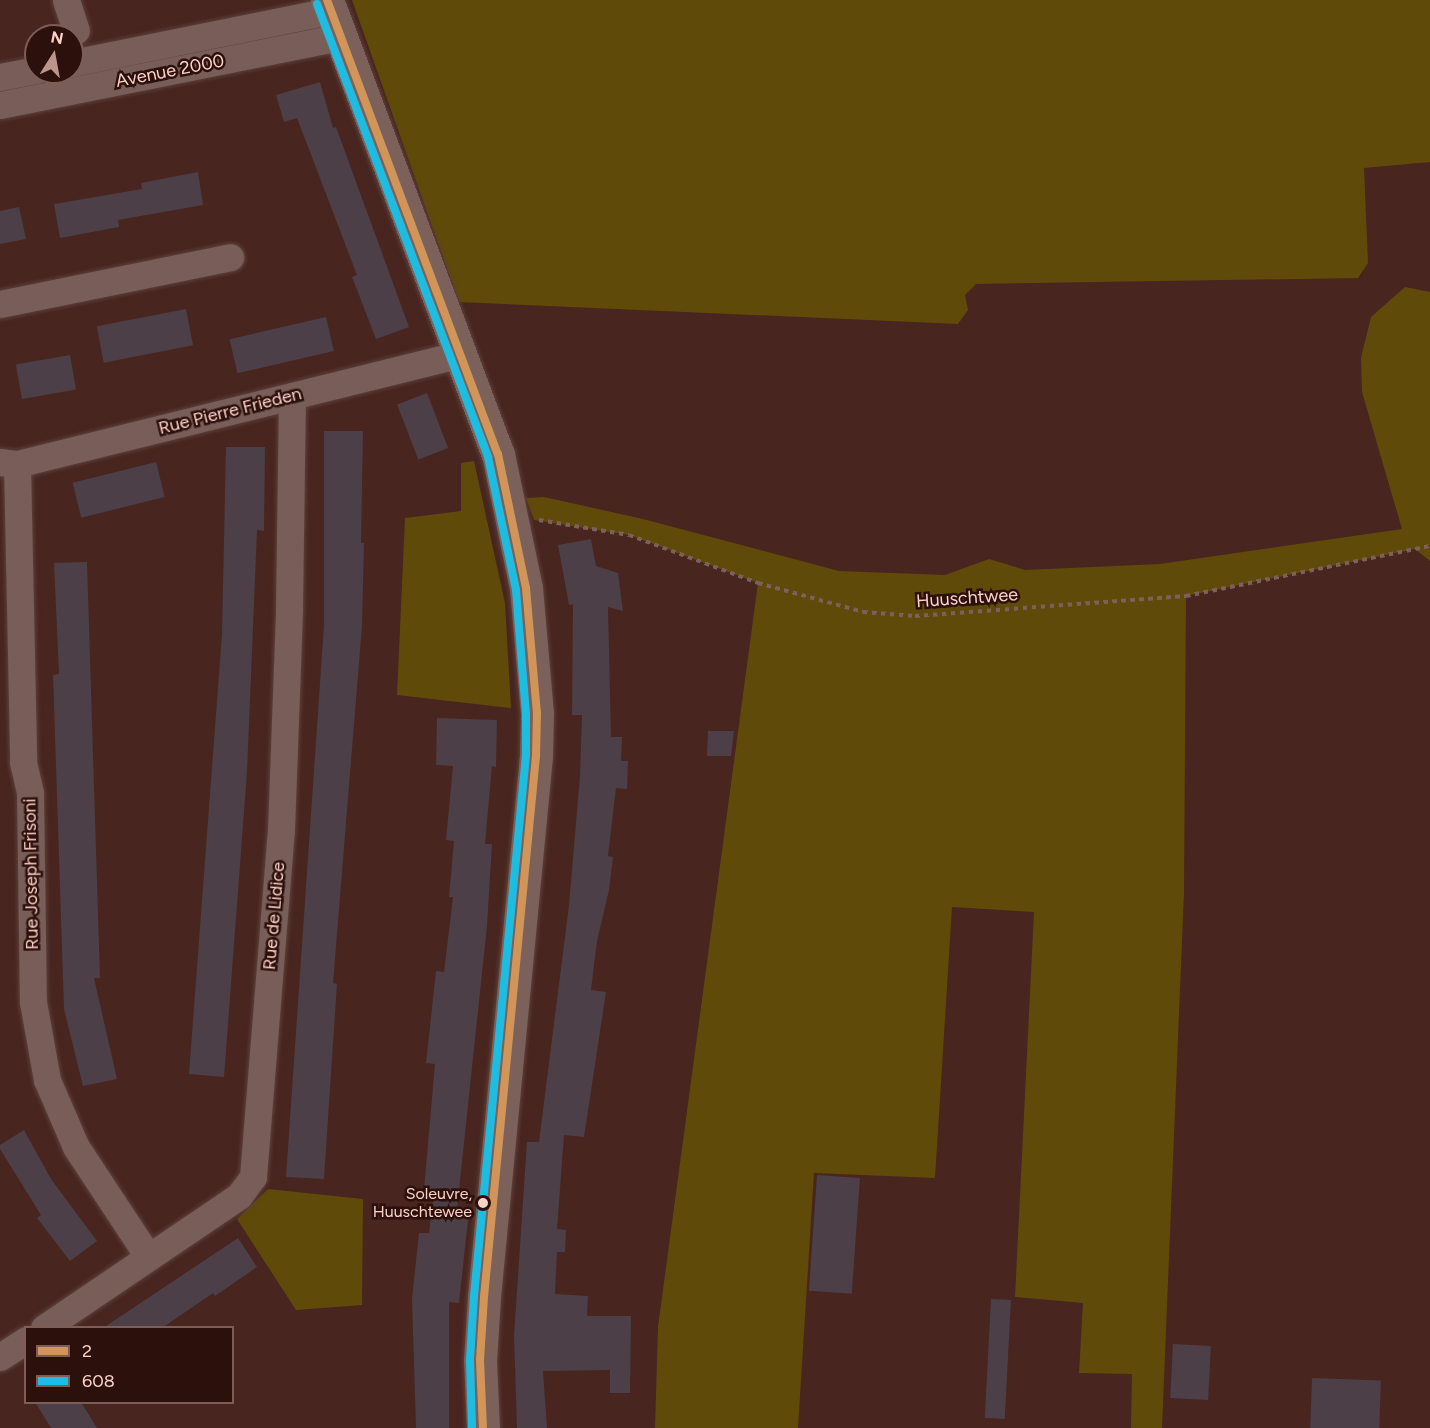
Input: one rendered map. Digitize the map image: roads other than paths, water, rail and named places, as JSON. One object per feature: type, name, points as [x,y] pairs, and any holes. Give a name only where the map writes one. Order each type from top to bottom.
[{"type":"main road","points":[[333,16],[498,454],[515,522],[528,607],[536,756],[484,1297],[480,1360],[483,1428]]},
{"type":"street","points":[[66,0],[74,24]]},
{"type":"street","name":"Avenue 2000","points":[[84,61],[333,16]]},
{"type":"street","name":"Avenue 2000","points":[[0,105],[333,16]]},
{"type":"street","points":[[0,77],[24,72]]},
{"type":"street","points":[[0,304],[230,257]]},
{"type":"street","name":"Rue Pierre Frieden","points":[[8,463],[460,354]]},
{"type":"street","name":"Rue de Lidice","points":[[47,1326],[239,1196],[253,1177],[281,830],[289,609],[292,396]]},
{"type":"street","name":"Rue Joseph Frisoni","points":[[8,463],[23,762],[30,793],[33,1002],[47,1080],[76,1147],[148,1256]]},
{"type":"street","points":[[0,1358],[24,1341]]},
{"type":"place","name":"Soleuvre, Huuschtewee","points":[[483,1203]]}]
